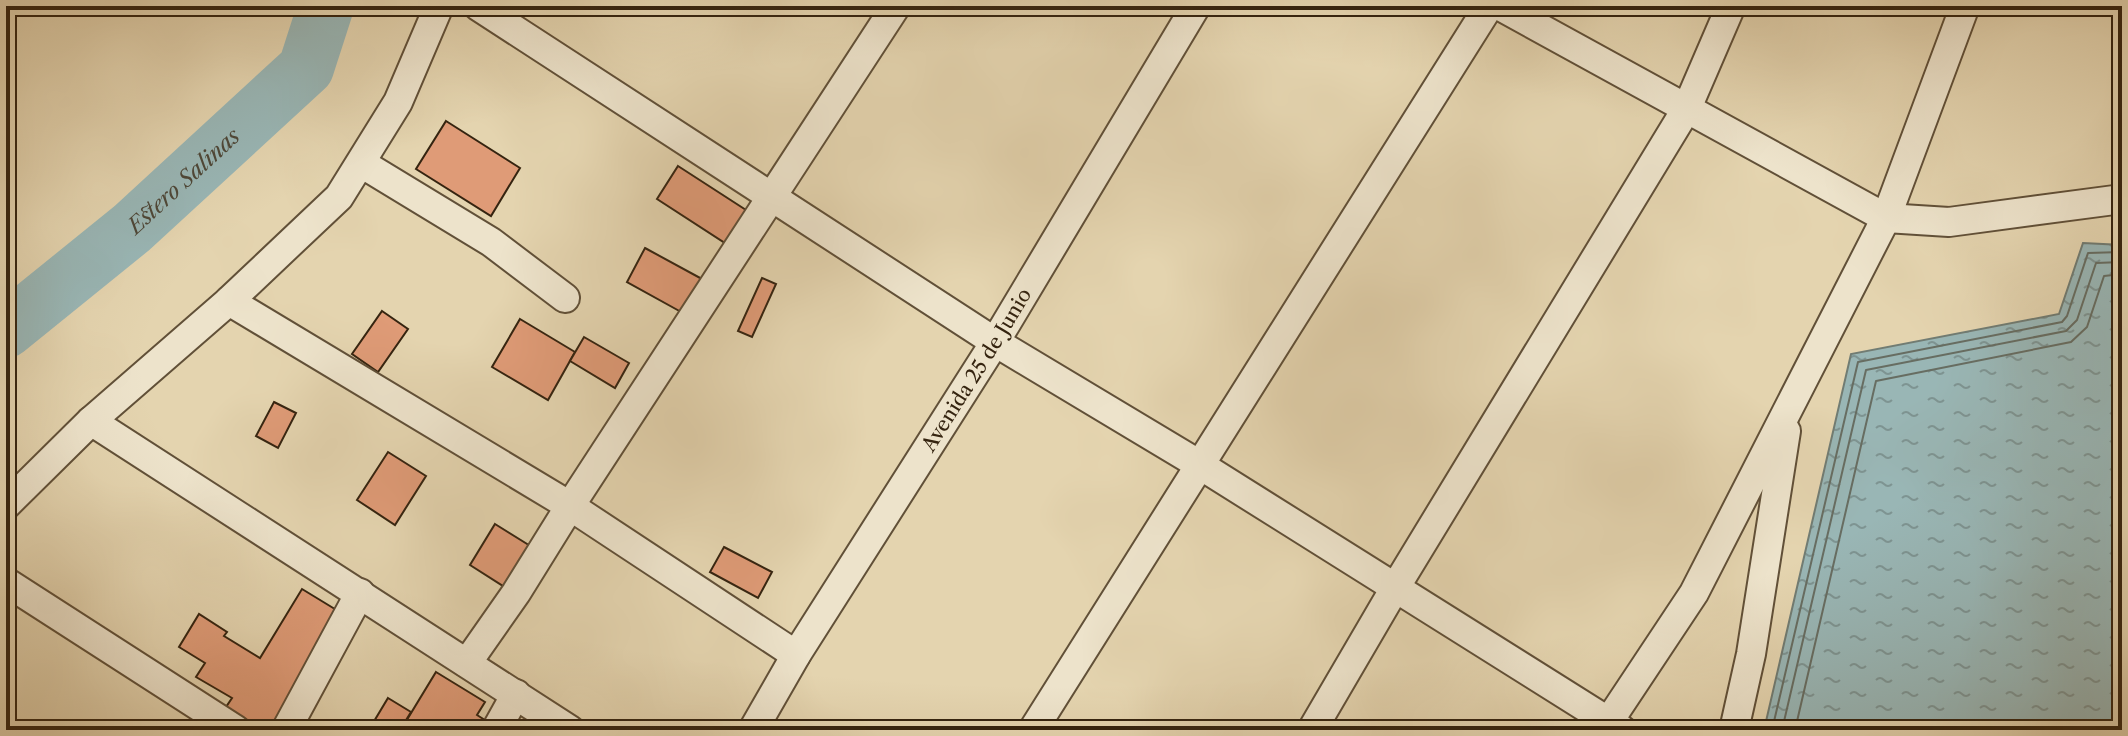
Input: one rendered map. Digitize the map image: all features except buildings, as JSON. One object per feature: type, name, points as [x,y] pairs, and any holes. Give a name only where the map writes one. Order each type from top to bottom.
[{"type":"street","points":[[6,505],[91,421],[229,301],[339,197],[398,102],[439,6]]},
{"type":"street","points":[[478,6],[995,342],[1200,465],[1611,727],[1694,593],[1886,218],[1965,6]]},
{"type":"street","points":[[467,663],[516,593],[896,6]]},
{"type":"street","name":"Avenida 25 de Junio","points":[[753,730],[796,655],[995,342],[1196,6]]},
{"type":"street","points":[[1033,730],[1489,6]]},
{"type":"street","points":[[1500,6],[1886,218],[1949,222],[2122,199]]},
{"type":"street","points":[[1312,730],[1687,108],[1731,6]]},
{"type":"street","points":[[361,163],[491,242],[565,298]]},
{"type":"street","points":[[229,301],[570,506],[796,655]]},
{"type":"street","points":[[1734,730],[1751,654],[1789,407]]},
{"type":"street","points":[[91,421],[570,730]]},
{"type":"street","points":[[6,582],[236,730]]},
{"type":"street","points":[[286,730],[360,593]]},
{"type":"street","points":[[496,730],[516,694]]},
{"type":"water","points":[[2083,243],[2122,245],[2122,730],[1764,730],[1851,354],[2059,314]]},
{"type":"waterway","name":"Estero Salinas","points":[[6,330],[132,228],[306,68],[326,6]]}]
